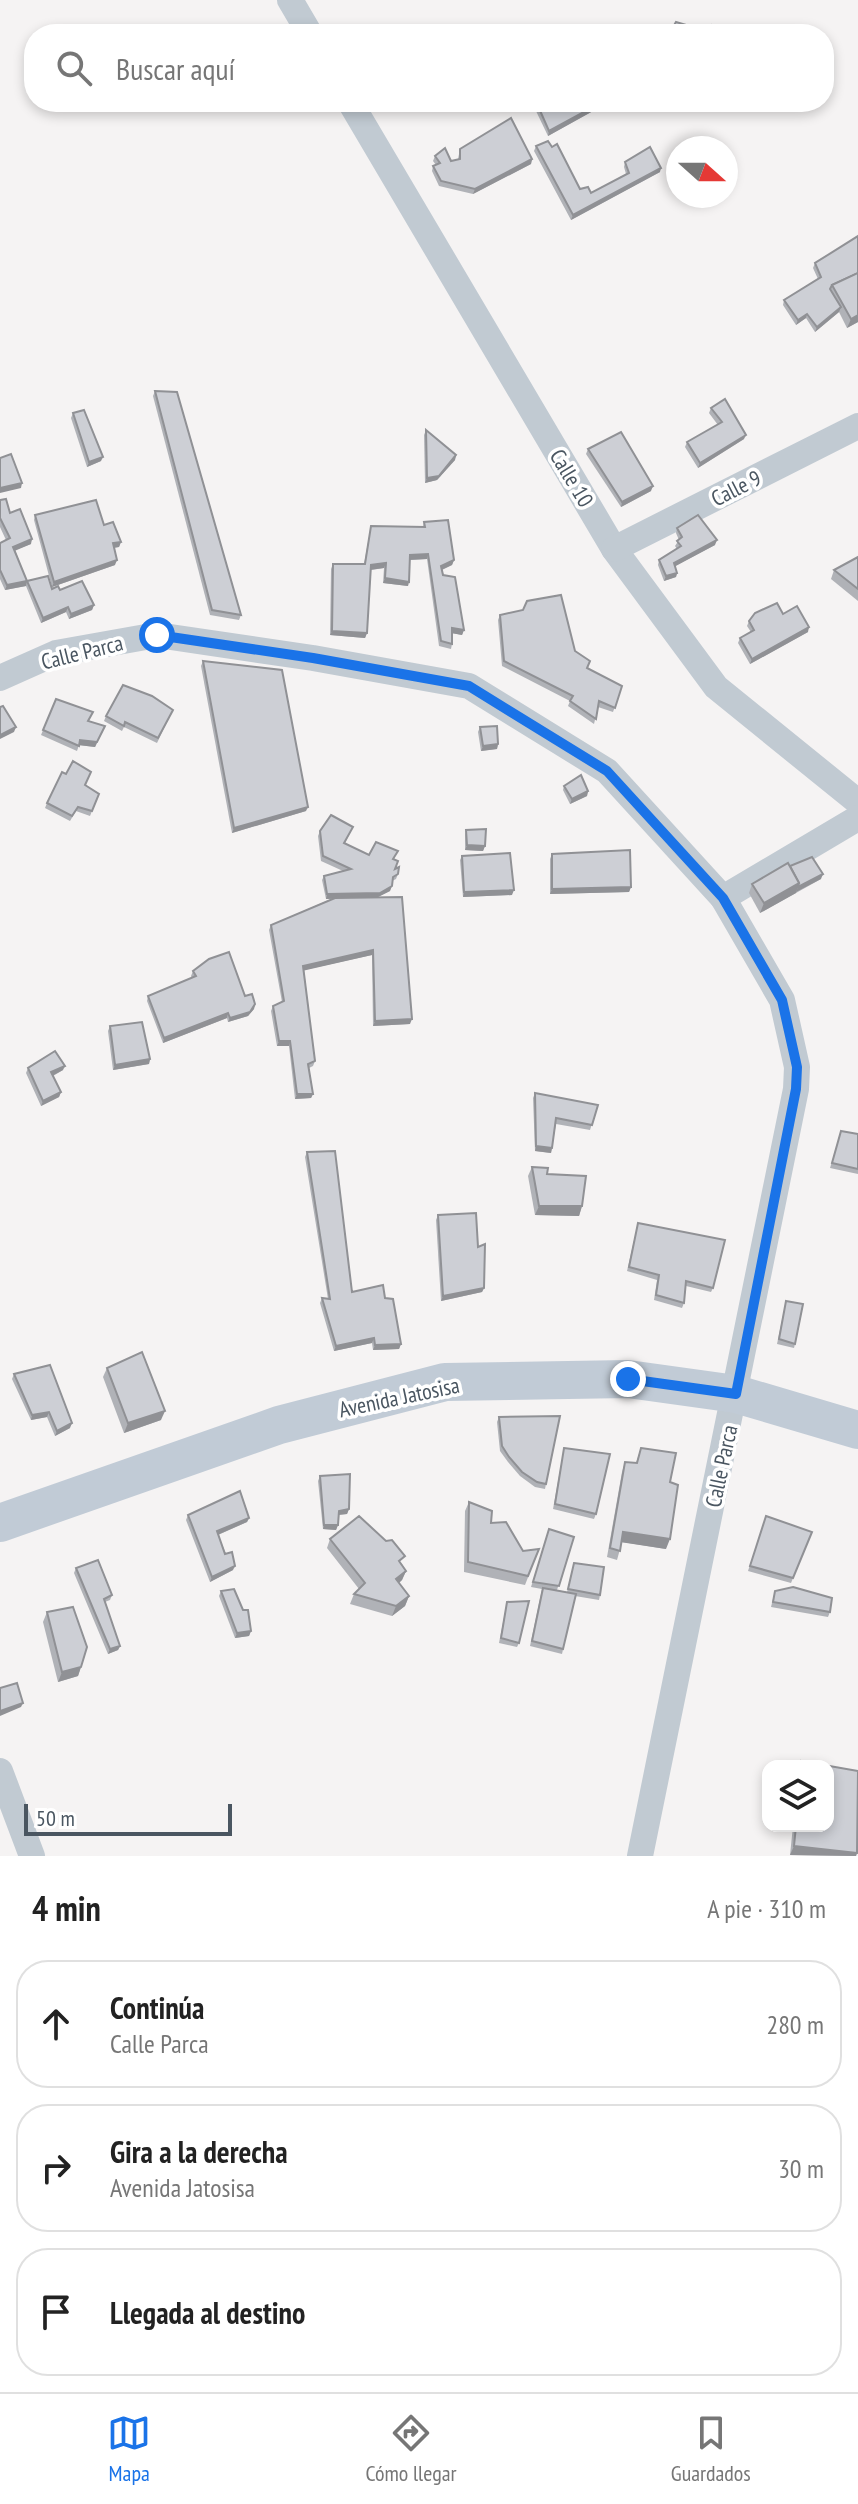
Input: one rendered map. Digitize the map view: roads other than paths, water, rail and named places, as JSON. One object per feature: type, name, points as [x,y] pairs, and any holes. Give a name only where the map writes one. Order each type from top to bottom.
[{"type":"street","points":[[290,0],[304,24]]},
{"type":"street","name":"Calle 10","points":[[356,112],[614,549],[716,687],[858,802]]},
{"type":"street","name":"Calle 9","points":[[614,549],[858,426]]},
{"type":"street","name":"Calle Parca","points":[[0,678],[56,653],[157,635],[313,658],[469,686],[607,771],[723,898],[782,1000],[797,1067],[796,1089],[640,1856]]},
{"type":"street","points":[[723,898],[858,818]]},
{"type":"street","name":"Avenida Jatosisa","points":[[0,1523],[279,1425],[445,1382],[628,1379],[736,1394],[858,1430]]},
{"type":"street","points":[[0,1771],[32,1856]]}]
